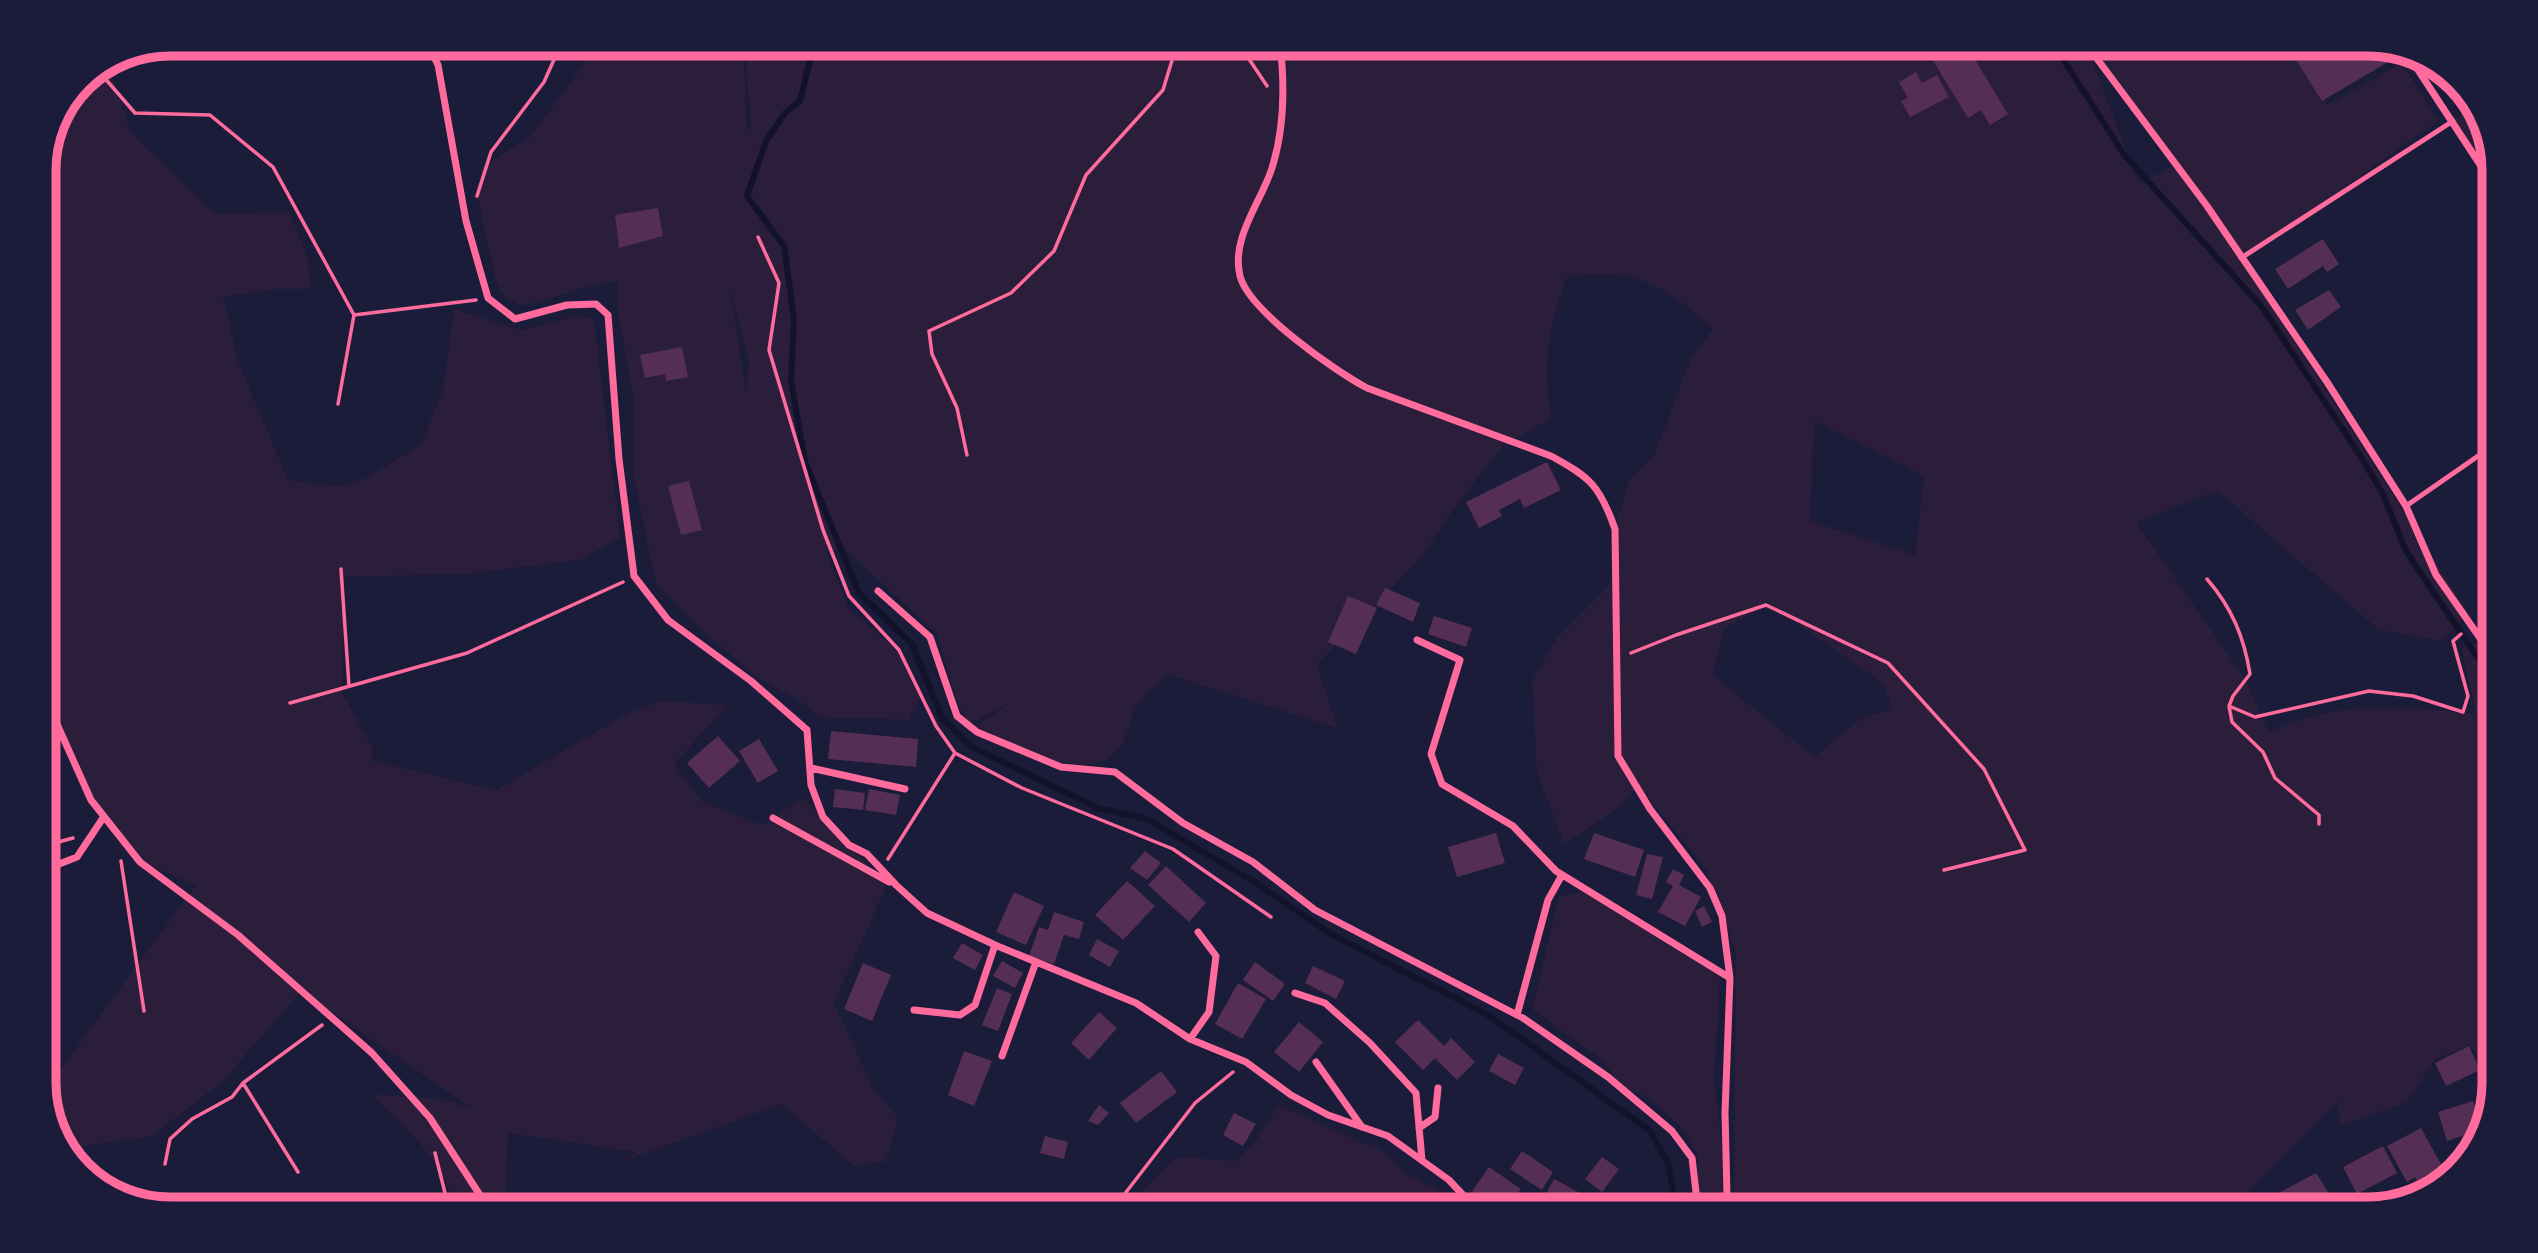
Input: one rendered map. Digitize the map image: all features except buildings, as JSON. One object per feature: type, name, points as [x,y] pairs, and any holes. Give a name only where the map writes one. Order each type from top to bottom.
[{"type":"street","points":[[434,56],[438,65],[466,221],[488,298],[514,319],[577,304],[596,304],[608,315],[619,459],[635,576],[668,620],[751,681],[807,730],[811,785],[823,817],[849,845],[867,854],[896,886],[927,913],[995,946],[1136,1003],[1190,1039],[1246,1062],[1328,1115],[1388,1136],[1449,1180],[1465,1197]]},
{"type":"street","points":[[1281,56],[1284,79],[1282,108],[1271,170],[1239,246],[1240,278],[1262,311],[1346,377],[1367,388],[1550,456],[1580,471],[1604,496],[1615,529],[1618,756],[1650,809],[1710,888],[1722,916],[1730,978],[1725,1113],[1728,1197]]},
{"type":"street","points":[[2095,56],[2207,206],[2327,382],[2406,506],[2435,575],[2482,641]]},
{"type":"street","points":[[2417,68],[2482,167]]},
{"type":"street","points":[[878,592],[930,637],[957,716],[977,732],[1061,767],[1115,772],[1183,823],[1253,862],[1315,910],[1517,1015],[1608,1077],[1672,1131],[1692,1158],[1697,1197]]},
{"type":"street","points":[[1417,640],[1460,660],[1431,754],[1442,784],[1513,826],[1562,875],[1730,978]]},
{"type":"street","points":[[56,722],[91,800],[140,862],[238,935],[372,1053],[430,1118],[482,1197]]},
{"type":"street","points":[[811,768],[905,789]]},
{"type":"street","points":[[56,865],[77,857],[103,818]]},
{"type":"street","points":[[773,818],[896,886]]},
{"type":"street","points":[[1517,1015],[1548,900],[1562,875]]},
{"type":"street","points":[[1190,1039],[1209,1012],[1216,956],[1198,932]]},
{"type":"street","points":[[914,1010],[960,1015],[975,1005],[995,946]]},
{"type":"street","points":[[1002,1056],[1036,962]]},
{"type":"street","points":[[1296,993],[1325,1003],[1389,1063],[1416,1093],[1422,1160]]},
{"type":"street","points":[[1316,1062],[1363,1127]]},
{"type":"street","points":[[1419,1128],[1435,1117],[1438,1088]]},
{"type":"lane","points":[[2241,258],[2453,121]]},
{"type":"lane","points":[[2406,506],[2482,453]]},
{"type":"path","points":[[477,202],[480,178],[491,152],[544,82],[556,56]]},
{"type":"path","points":[[967,455],[957,408],[932,354],[929,331],[1011,293],[1054,251],[1086,174],[1163,90],[1173,56]]},
{"type":"path","points":[[1247,56],[1282,108]]},
{"type":"path","points":[[104,77],[135,113],[210,115],[273,167],[354,315],[338,404]]},
{"type":"path","points":[[354,315],[488,298]]},
{"type":"path","points":[[341,569],[349,686]]},
{"type":"path","points":[[290,702],[467,653],[635,576]]},
{"type":"path","points":[[2207,579],[2236,620],[2245,644],[2250,674],[2232,696],[2229,706],[2232,722],[2263,752],[2275,778],[2319,816],[2319,824]]},
{"type":"path","points":[[1616,660],[1676,635],[1766,605],[1888,663],[1984,769],[2025,850],[1944,870]]},
{"type":"path","points":[[2229,706],[2255,717],[2369,691],[2413,696],[2463,712],[2468,696],[2453,640]]},
{"type":"path","points":[[881,869],[955,753]]},
{"type":"path","points":[[117,834],[144,1011]]},
{"type":"path","points":[[164,1164],[170,1139],[192,1119],[232,1097],[243,1083],[332,1017]]},
{"type":"path","points":[[1122,1197],[1195,1102],[1246,1062]]},
{"type":"path","points":[[243,1083],[298,1172]]},
{"type":"path","points":[[435,1151],[446,1197]]},
{"type":"shaded area","points":[[590,56],[744,56],[747,128],[751,132],[746,56],[2091,56],[2139,184],[2176,164],[2097,56],[2295,56],[2327,105],[2402,63],[2438,121],[2242,259],[2468,612],[2441,641],[2379,630],[2218,491],[2136,522],[2245,679],[2269,733],[2294,722],[2345,710],[2396,708],[2476,714],[2462,648],[2479,642],[2482,646],[2482,1060],[2470,1045],[2436,1059],[2407,1102],[2340,1126],[2338,1101],[2242,1197],[1737,1197],[1734,1192],[1736,952],[1706,869],[1638,786],[1617,809],[1564,844],[1537,773],[1532,681],[1557,638],[1612,582],[1617,645],[1615,529],[1630,478],[1654,456],[1691,358],[1713,329],[1696,314],[1680,301],[1647,282],[1611,274],[1567,277],[1548,346],[1547,379],[1551,419],[1511,441],[1507,440],[1453,510],[1420,559],[1317,664],[1337,728],[1167,674],[1137,705],[1124,741],[1108,759],[1091,764],[1072,764],[1030,752],[977,726],[1011,702],[970,724],[957,703],[937,634],[847,551],[826,551],[849,609],[903,654],[922,694],[909,720],[819,717],[800,701],[757,677],[714,641],[656,584],[634,478],[633,397],[618,311],[619,281],[522,306],[505,297],[496,281],[478,199],[482,167],[530,137]],"holes":[[[730,286],[749,364],[746,393]],[[1814,421],[1924,476],[1915,555],[1810,521]],[[1766,605],[1788,617],[1883,683],[1892,709],[1861,719],[1814,757],[1713,675],[1724,629]]]},
{"type":"shaded area","points":[[110,73],[131,133],[215,214],[289,212],[308,258],[310,289],[273,289],[223,297],[238,361],[288,480],[339,487],[366,478],[421,445],[443,390],[454,309],[521,330],[576,316],[594,319],[620,538],[580,560],[464,574],[344,577],[342,693],[373,748],[372,761],[497,790],[628,713],[662,701],[728,705],[674,764],[702,802],[762,825],[804,798],[887,885],[834,1003],[873,1088],[898,1118],[886,1161],[854,1166],[782,1104],[624,1161],[636,1152],[508,1133],[505,1197],[451,1197],[443,1177],[422,1146],[371,1094],[440,1099],[471,1108],[301,991],[222,1082],[152,1136],[76,1147],[62,1120],[56,1076],[196,885],[140,862],[91,800],[56,721],[56,163],[65,126],[75,107],[89,89]]},
{"type":"shaded area","points":[[2465,110],[2476,133],[2482,167],[2453,121]]},
{"type":"shaded area","points":[[1583,891],[1720,976],[1714,1079],[1729,1197],[1699,1197],[1697,1154],[1679,1125],[1646,1096],[1623,1089],[1605,1062],[1532,1009],[1559,897]]},
{"type":"shaded area","points":[[1278,1105],[1382,1151],[1405,1173],[1452,1197],[1135,1197],[1177,1157],[1237,1161],[1257,1140]]},
{"type":"waterway","points":[[811,56],[800,101],[785,113],[766,141],[747,196],[784,246],[794,319],[791,380],[805,462],[859,593],[912,644],[942,718],[972,747],[1098,808],[1147,819],[1251,880],[1331,934],[1490,1016],[1650,1131],[1668,1163],[1674,1197]]},
{"type":"waterway","points":[[2061,56],[2125,156],[2262,307],[2361,457],[2383,494],[2406,551],[2482,664]]}]
